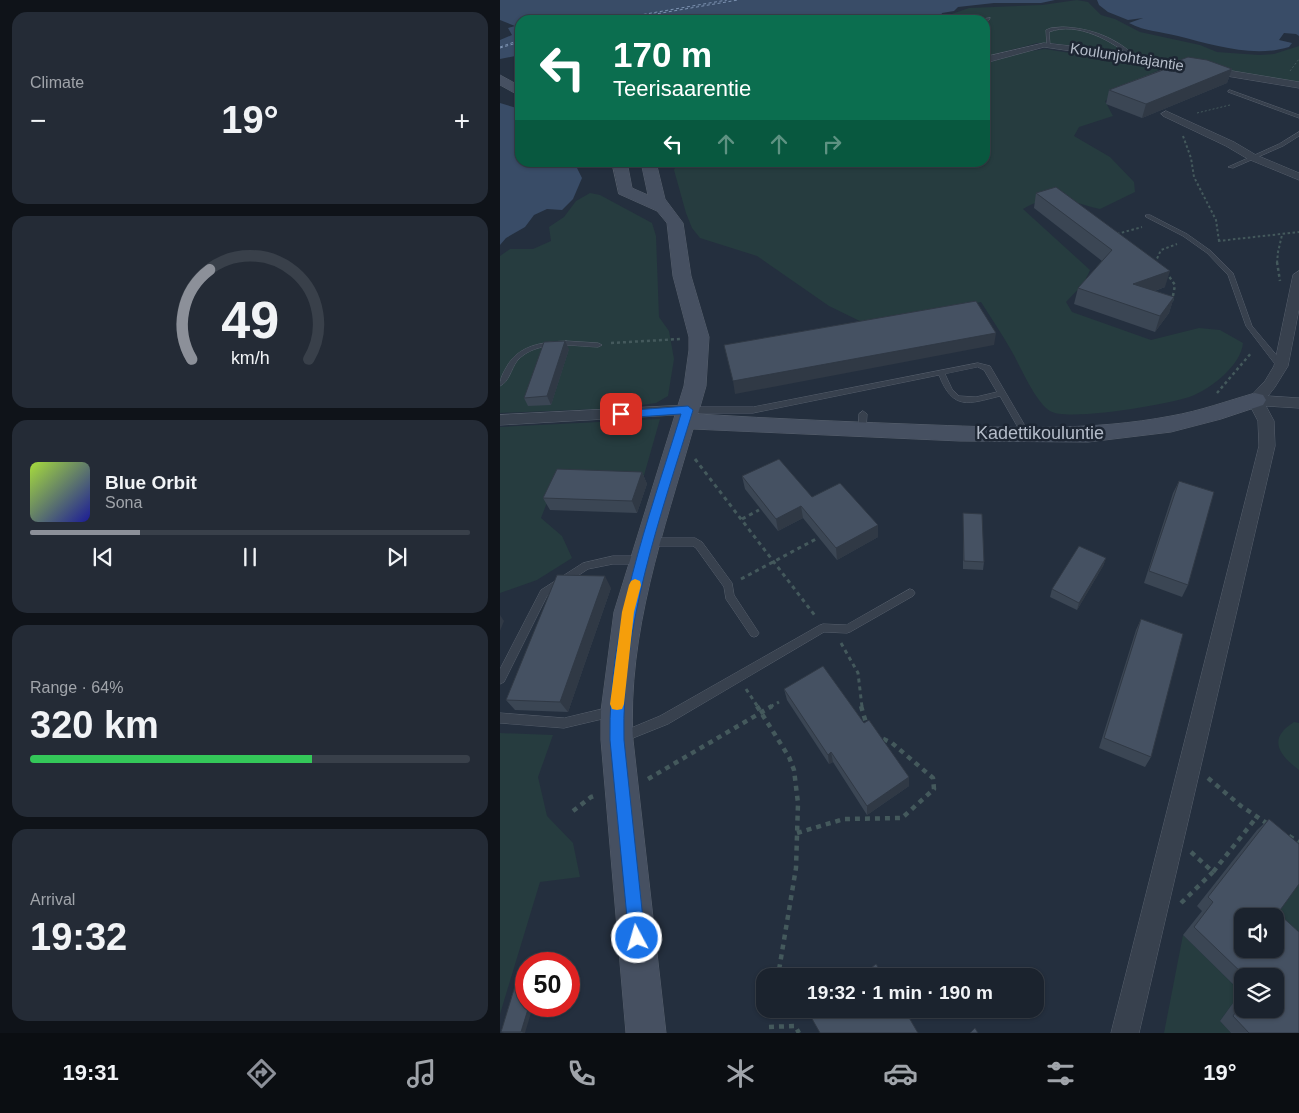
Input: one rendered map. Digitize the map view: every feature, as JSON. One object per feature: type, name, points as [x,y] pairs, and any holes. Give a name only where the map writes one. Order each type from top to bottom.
[{"type":"main road","points":[[500,79],[515,89]]},
{"type":"main road","points":[[620,167],[625,191],[662,207],[669,213],[674,223],[682,276],[699,337],[695,386],[628,612],[616,711],[617,740],[646,1033]]},
{"type":"main road","points":[[649,167],[654,192],[662,207]]},
{"type":"main road","name":"Kadettikouluntie","points":[[684,424],[863,422],[1027,436],[1092,435],[1147,429],[1221,413],[1256,400]]},
{"type":"street","name":"Koulunjohtajantie","points":[[990,58],[1014,51],[1048,45],[1135,58],[1176,68],[1263,78],[1299,85]]},
{"type":"street","points":[[1168,115],[1230,144],[1252,157],[1299,177]]},
{"type":"street","name":"Kadettikouluntie","points":[[1256,400],[1270,384],[1281,366],[1299,275]]},
{"type":"street","points":[[1125,1033],[1267,446],[1266,421],[1256,400],[1299,403]]},
{"type":"street","points":[[500,420],[684,424]]},
{"type":"lane","points":[[1048,45],[1048,31],[1051,29],[1081,30],[1104,36],[1114,41],[1135,58]]},
{"type":"lane","points":[[1230,91],[1299,117]]},
{"type":"lane","points":[[1231,167],[1281,145],[1299,134]]},
{"type":"lane","points":[[1148,216],[1209,252],[1231,274],[1249,326],[1281,366]]},
{"type":"lane","points":[[500,384],[516,357],[529,349],[547,344],[562,343],[598,345]]},
{"type":"lane","points":[[684,424],[978,365],[987,368],[1027,436]]},
{"type":"lane","points":[[941,372],[951,393],[956,398],[965,400],[1002,393]]},
{"type":"lane","points":[[500,679],[544,593],[586,566],[645,551],[695,542],[699,545],[729,586],[729,596],[754,633]]},
{"type":"lane","points":[[617,740],[664,720],[827,628],[847,628],[910,593]]},
{"type":"lane","points":[[500,718],[564,723],[616,711]]},
{"type":"path","points":[[1168,115],[1201,112],[1251,99]]},
{"type":"path","points":[[1168,115],[1180,126],[1191,158],[1194,177],[1216,220],[1219,241]]},
{"type":"path","points":[[1116,234],[1160,222]]},
{"type":"path","points":[[1111,230],[1123,239]]},
{"type":"path","points":[[1154,263],[1161,250],[1169,246],[1193,241],[1219,241],[1299,232]]},
{"type":"path","points":[[1280,282],[1276,264],[1277,249],[1282,235]]},
{"type":"path","points":[[1148,259],[1159,267]]},
{"type":"path","points":[[1166,272],[1172,278],[1177,290],[1169,308]]},
{"type":"path","points":[[598,345],[626,341],[699,337]]},
{"type":"path","points":[[1214,395],[1262,342]]},
{"type":"path","points":[[684,424],[687,449],[774,562],[845,649],[858,674],[860,702],[866,725],[877,736],[892,743],[933,778],[934,789],[902,818],[844,819],[826,822],[797,833]]},
{"type":"path","points":[[742,519],[760,510]]},
{"type":"path","points":[[729,586],[818,538]]},
{"type":"path","points":[[739,677],[789,757],[794,770],[798,803],[796,868],[779,968]]},
{"type":"path","points":[[574,811],[592,797],[642,782],[779,702]]},
{"type":"path","points":[[861,729],[866,725]]},
{"type":"path","points":[[1190,762],[1256,818],[1275,828]]},
{"type":"path","points":[[1173,835],[1212,872],[1256,818]]},
{"type":"path","points":[[1283,833],[1299,842]]},
{"type":"path","points":[[768,1027],[795,1026],[799,1033]]},
{"type":"green space","points":[[1077,0],[1088,2],[1101,15],[1115,19],[1140,32],[1200,45],[1217,52],[1259,55],[1274,54],[1299,46],[1299,83],[1051,43],[1037,43],[990,56],[990,15],[949,15],[969,8],[1042,5]]},
{"type":"green space","points":[[1045,49],[1164,68],[1148,75],[1148,80],[1105,101],[1113,116],[1079,127],[1074,136],[1110,157],[1134,182],[1135,192],[1100,209],[1070,201],[1052,199],[1043,200],[1023,209],[1090,270],[1084,283],[1066,302],[1072,312],[1151,340],[1199,328],[1220,330],[1243,343],[1237,359],[1224,375],[1200,392],[1181,399],[1120,411],[1060,414],[1050,411],[1033,391],[1008,344],[981,302],[868,325],[829,306],[757,256],[700,238],[692,228],[674,170],[676,167],[990,167],[990,62],[1019,53]]},
{"type":"green space","points":[[590,193],[600,195],[652,223],[656,236],[659,317],[669,331],[674,359],[668,396],[656,403],[620,408],[500,413],[500,256],[510,249],[533,249],[551,241],[549,227],[564,217],[576,201]]},
{"type":"green space","points":[[660,419],[643,479],[557,477],[541,518],[562,536],[572,558],[537,580],[500,593],[500,427]]},
{"type":"green space","points":[[1294,722],[1299,723],[1299,770],[1286,759],[1279,747],[1278,741],[1286,728]]},
{"type":"green space","points":[[500,733],[553,735],[538,777],[547,816],[573,843],[580,877],[540,882],[519,952],[515,952],[515,964],[500,1014]]},
{"type":"green space","points":[[1299,874],[1299,953],[1284,930],[1284,908],[1275,908]]},
{"type":"green space","points":[[1183,935],[1234,985],[1234,1002],[1220,1021],[1231,1033],[1164,1033]]},
{"type":"water","points":[[500,0],[1055,0],[1041,3],[994,3],[958,7],[954,11],[942,13],[941,15],[515,15],[515,26],[500,20]]},
{"type":"water","points":[[1097,0],[1299,0],[1299,36],[1284,33],[1279,40],[1292,43],[1289,47],[1275,50],[1248,51],[1234,49],[1142,28],[1129,23],[1143,18],[1128,20],[1108,12],[1099,5]]},
{"type":"water","points":[[515,26],[515,56],[500,59],[500,40],[512,35],[508,28]]},
{"type":"water","points":[[500,103],[515,108],[515,167],[578,167],[582,178],[573,199],[562,210],[547,209],[534,215],[525,227],[506,238],[500,245]]},
{"type":"building","points":[[1188,57],[1207,60],[1232,69],[1146,104],[1109,90],[1171,67],[1167,65]]},
{"type":"building","points":[[1056,187],[1170,271],[1133,284],[1174,297],[1160,316],[1078,288],[1112,250],[1036,193]]},
{"type":"building","points":[[976,301],[996,333],[733,381],[724,345]]},
{"type":"building","points":[[565,341],[547,396],[524,398],[544,342]]},
{"type":"building","points":[[779,459],[812,497],[840,483],[878,525],[836,548],[801,506],[776,519],[742,476]]},
{"type":"building","points":[[557,469],[642,472],[632,501],[543,498]]},
{"type":"building","points":[[1179,481],[1214,492],[1188,585],[1149,571]]},
{"type":"building","points":[[963,513],[982,514],[984,562],[964,561]]},
{"type":"building","points":[[1079,546],[1106,558],[1079,603],[1052,589]]},
{"type":"building","points":[[557,575],[605,576],[560,702],[506,700]]},
{"type":"building","points":[[1141,619],[1183,634],[1151,757],[1104,738]]},
{"type":"building","points":[[823,666],[864,723],[869,720],[909,777],[867,806],[831,752],[828,755],[784,689]]},
{"type":"building","points":[[1269,819],[1299,844],[1299,884],[1282,908],[1234,908],[1234,958],[1284,958],[1284,918],[1299,932],[1299,1033],[1249,1033],[1235,1018],[1284,1018],[1284,968],[1237,968],[1194,927],[1213,902],[1208,897]]},
{"type":"building","points":[[515,986],[515,1017],[526,1017],[521,1032],[501,1032]]},
{"type":"building","points":[[812,1018],[909,1018],[918,1033],[820,1033]]},
{"type":"building","points":[[975,1028],[978,1033],[970,1033]]},
{"type":"ferry route","points":[[640,15],[727,0]]},
{"type":"ferry route","points":[[650,15],[738,0]]},
{"type":"ferry route","points":[[500,47],[515,42]]},
{"type":"ferry route","points":[[500,48],[515,44]]},
{"type":"slow traffic","points":[[617,704],[628,612],[635,585]]},
{"type":"route","points":[[621,414],[688,410],[628,612],[616,711],[617,740],[637,938]]}]
